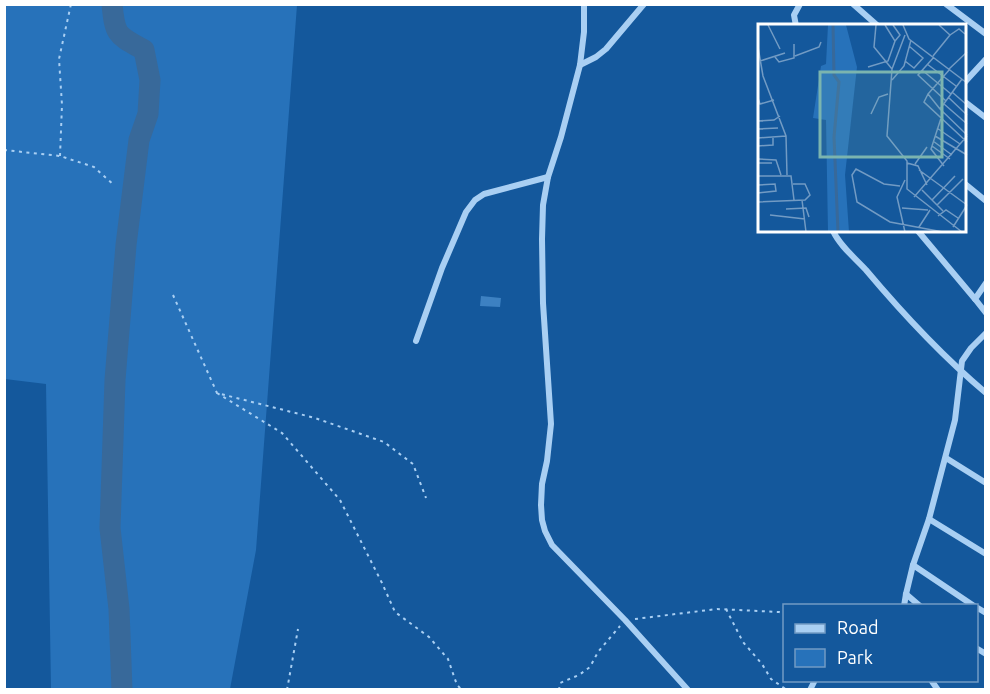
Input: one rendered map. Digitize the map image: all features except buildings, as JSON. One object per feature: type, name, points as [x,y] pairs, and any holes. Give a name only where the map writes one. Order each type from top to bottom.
[{"type":"street","points":[[584,4],[584,32],[580,65],[548,177],[543,205],[543,303],[551,424],[542,484],[542,520],[552,545],[625,620],[688,690]]},
{"type":"street","points":[[580,65],[606,49],[644,4]]},
{"type":"street","points":[[796,24],[794,15],[800,4]]},
{"type":"street","points":[[854,4],[876,24]]},
{"type":"street","points":[[946,4],[986,34]]},
{"type":"street","points":[[966,81],[986,59]]},
{"type":"street","points":[[966,103],[986,118]]},
{"type":"street","points":[[416,341],[442,268],[466,212],[475,200],[484,194],[548,177]]},
{"type":"street","points":[[966,185],[986,201]]},
{"type":"street","points":[[834,232],[842,245],[906,318],[986,393]]},
{"type":"street","points":[[919,232],[986,313]]},
{"type":"street","points":[[975,299],[986,283]]},
{"type":"street","points":[[904,604],[913,565],[929,519],[956,420],[962,361],[986,333]]},
{"type":"street","points":[[946,458],[986,483]]},
{"type":"street","points":[[929,519],[986,554]]},
{"type":"street","points":[[913,565],[972,604]]},
{"type":"street","points":[[906,594],[918,604]]},
{"type":"path","points":[[60,156],[62,105],[59,59],[71,4]]},
{"type":"path","points":[[4,150],[60,156],[94,167],[114,185]]},
{"type":"path","points":[[173,296],[217,393],[282,433],[339,500],[395,612],[429,637],[448,659],[462,690]]},
{"type":"path","points":[[217,393],[315,418],[384,442],[413,464],[426,498]]},
{"type":"path","points":[[559,690],[560,683],[579,675],[590,667],[598,652],[625,620],[717,609],[783,614]]},
{"type":"path","points":[[726,609],[743,642],[762,664],[771,679],[787,690]]},
{"type":"path","points":[[287,690],[298,628]]},
{"type":"green space","points":[[5,4],[297,5],[256,550],[230,689],[51,689],[46,384],[5,379]]},
{"type":"waterway","points":[[112,4],[116,29],[128,41],[144,50],[150,80],[148,114],[139,140],[126,245],[115,380],[110,528],[119,609],[122,690]]}]
